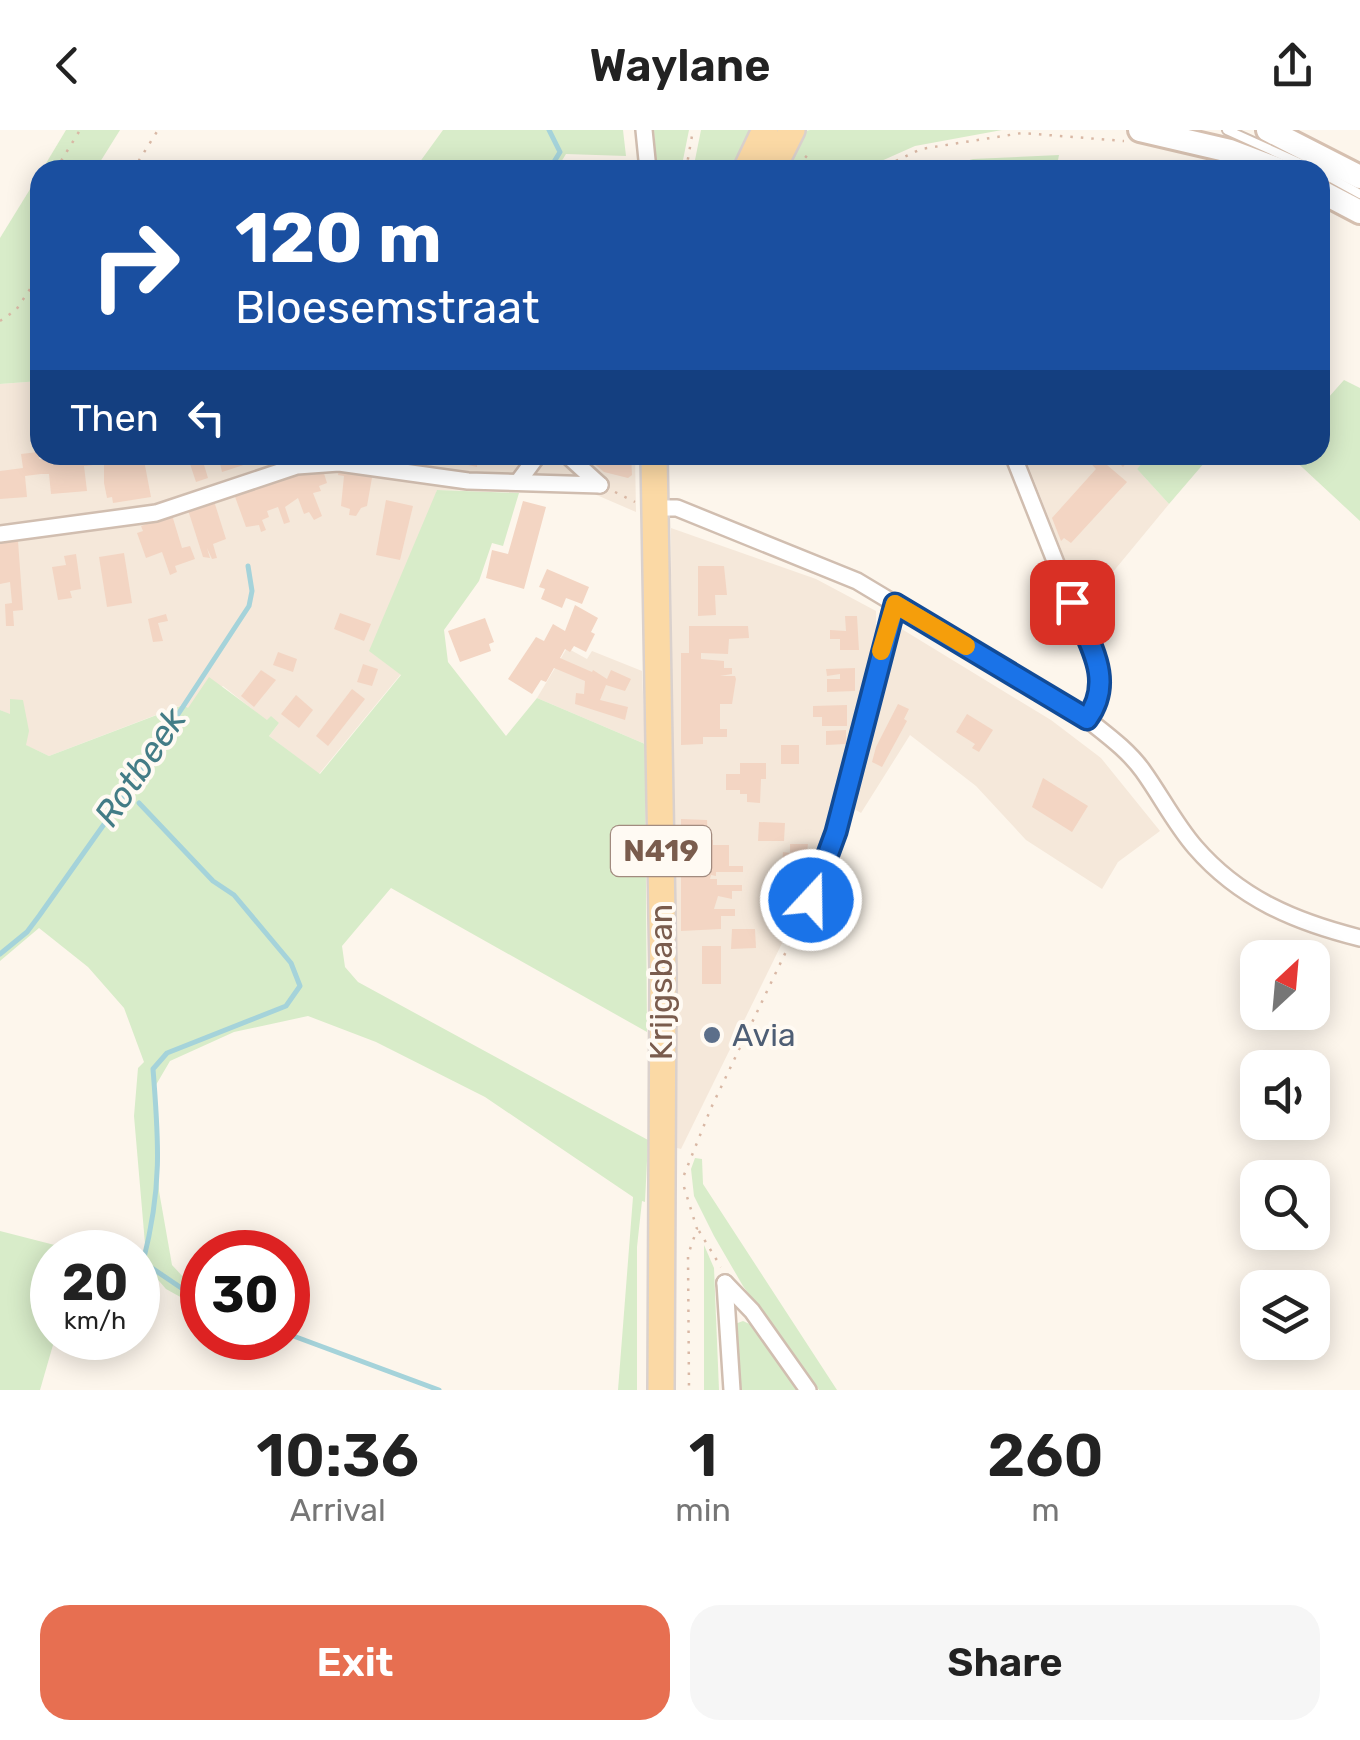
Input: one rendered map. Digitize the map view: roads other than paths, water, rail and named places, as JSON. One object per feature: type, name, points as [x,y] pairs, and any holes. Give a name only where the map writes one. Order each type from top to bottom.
[{"type":"main road","points":[[750,160],[764,130]]},
{"type":"main road","points":[[777,160],[792,130]]},
{"type":"main road","points":[[1268,130],[1327,160]]},
{"type":"main road","points":[[1139,137],[1230,152],[1252,160]]},
{"type":"main road","points":[[1330,162],[1360,177]]},
{"type":"main road","points":[[1330,196],[1360,212]]},
{"type":"main road","name":"Krijgsbaan","points":[[654,465],[663,974],[661,1390]]},
{"type":"street","points":[[644,130],[647,160]]},
{"type":"street","points":[[0,534],[156,513],[301,465]]},
{"type":"street","points":[[364,465],[468,481],[600,486],[578,465]]},
{"type":"street","points":[[518,482],[531,465]]},
{"type":"street","points":[[1017,465],[1100,674],[1102,687],[1087,719]]},
{"type":"street","points":[[655,508],[677,508],[830,569],[1087,719],[1142,768],[1196,847],[1222,873],[1286,916],[1360,938]]},
{"type":"street","points":[[811,900],[836,832],[895,604]]},
{"type":"street","points":[[732,1390],[725,1283],[752,1311],[808,1390]]},
{"type":"lane","points":[[1227,130],[1294,160]]},
{"type":"lane","points":[[1330,178],[1360,194]]},
{"type":"waterway","name":"Rotbeek","points":[[549,130],[560,152],[555,160]]},
{"type":"waterway","name":"Rotbeek","points":[[0,954],[27,932],[39,916],[129,789],[249,606],[252,591],[248,566]]},
{"type":"waterway","points":[[139,803],[213,881],[234,895],[291,963],[300,986],[286,1006],[167,1053],[153,1069],[157,1166],[143,1262],[180,1287]]},
{"type":"waterway","points":[[310,1342],[439,1390]]},
{"type":"place","name":"Avia","points":[[712,1035]]}]
